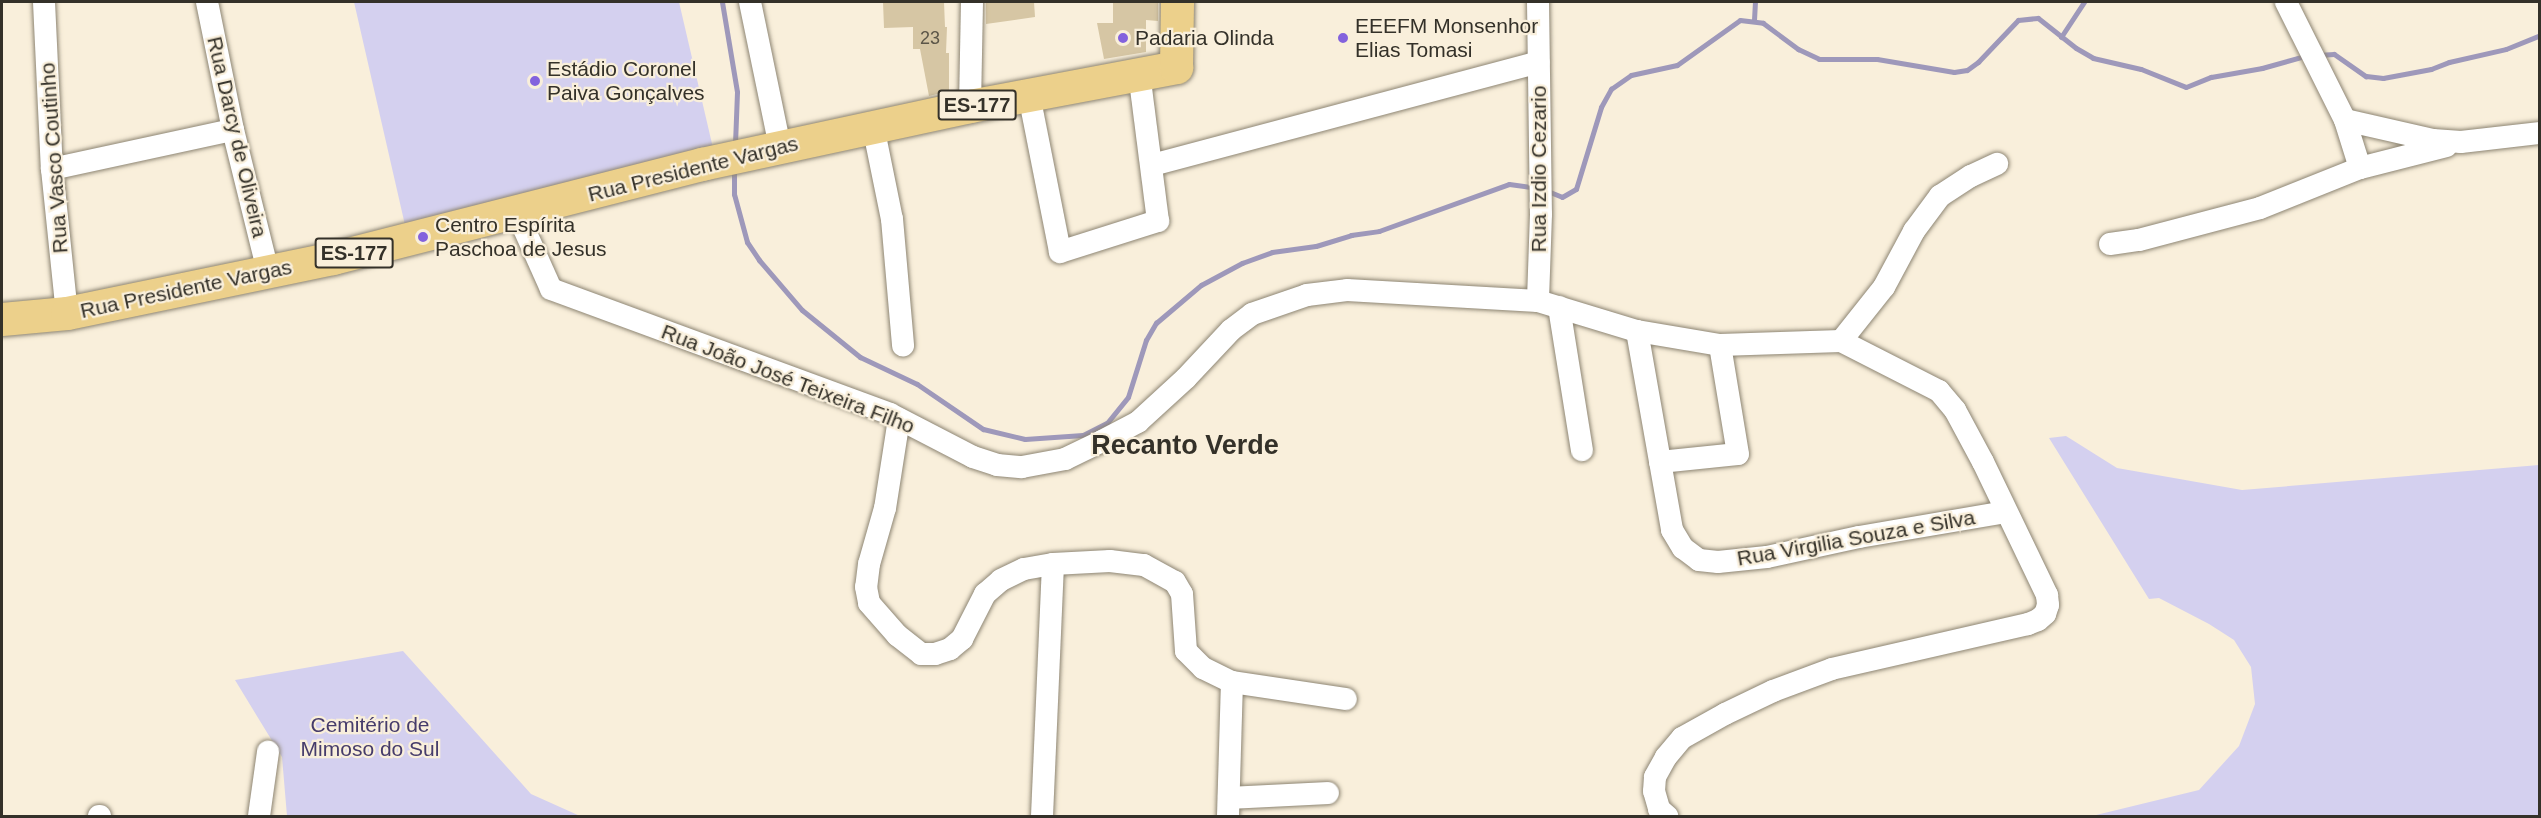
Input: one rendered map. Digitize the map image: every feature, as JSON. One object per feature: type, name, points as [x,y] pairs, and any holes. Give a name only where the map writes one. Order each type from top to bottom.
[{"type":"main road","name":"Rua Presidente Vargas","points":[[2,319],[67,314],[268,271],[517,213],[702,164],[970,106],[1176,67],[1177,2]]},
{"type":"street","name":"Rua Vasco Coutinho","points":[[45,2],[52,169],[67,314]]},
{"type":"street","name":"Rua Darcy de Oliveira","points":[[207,2],[233,130],[268,271]]},
{"type":"street","points":[[750,2],[780,147]]},
{"type":"street","points":[[970,106],[972,2]]},
{"type":"street","name":"Rua Izdio Cezario","points":[[1538,2],[1539,164],[1549,304],[1582,450]]},
{"type":"street","points":[[2286,2],[2345,120],[2360,168]]},
{"type":"street","points":[[1152,165],[1538,62]]},
{"type":"street","points":[[1029,95],[1060,252],[1158,221],[1139,74]]},
{"type":"street","points":[[2345,120],[2433,140],[2461,142]]},
{"type":"street","points":[[873,126],[892,219],[903,346]]},
{"type":"street","points":[[52,169],[233,130]]},
{"type":"street","points":[[2110,244],[2139,240],[2260,208],[2360,168],[2461,142],[2540,134]]},
{"type":"street","points":[[1841,341],[1884,287],[1914,231],[1940,195],[1971,176],[1997,164]]},
{"type":"street","name":"Rua João José Teixeira Filho","points":[[517,213],[551,289],[899,419],[973,457],[997,465],[1033,465],[1065,459],[1138,422],[1186,378],[1231,330],[1252,314],[1306,295],[1347,290],[1549,304],[1637,331],[1720,345],[1841,341],[1940,392],[1955,410],[2047,596],[2048,605],[2038,620],[1832,669],[1773,691],[1725,714],[1682,738],[1665,757],[1655,777],[1654,791],[1659,809],[1667,816]]},
{"type":"street","name":"Rua Virgilia Souza e Silva","points":[[1637,331],[1672,530],[1683,548],[1699,560],[1718,562],[1767,557],[1870,535],[2005,512]]},
{"type":"street","points":[[1660,462],[1738,454],[1720,345]]},
{"type":"street","points":[[899,419],[885,508],[869,564],[866,587],[870,603],[897,634],[921,654],[935,654],[950,649],[962,639],[985,594],[1000,580],[1024,569],[1053,564],[1110,561],[1144,565],[1175,582],[1182,594],[1186,651],[1203,668],[1232,682],[1346,699]]},
{"type":"street","points":[[1042,816],[1053,564]]},
{"type":"street","points":[[1232,682],[1229,807],[1328,793]]},
{"type":"street","points":[[259,816],[268,752]]},
{"type":"green space","name":"Estádio Coronel Paiva Gonçalves","points":[[354,2],[679,2],[716,161],[405,225]]},
{"type":"green space","points":[[2066,436],[2117,468],[2242,490],[2539,465],[2539,816],[2092,816],[2199,790],[2239,746],[2255,704],[2251,667],[2234,640],[2159,598],[2149,599],[2049,438]]},
{"type":"green space","name":"Cemitério de Mimoso do Sul","points":[[403,651],[531,794],[580,816],[287,816],[282,757],[235,680]]},
{"type":"building","points":[[883,2],[944,2],[945,27],[947,27],[946,53],[949,53],[949,91],[929,96],[920,49],[913,49],[913,27],[884,28]]},
{"type":"building","points":[[986,2],[1034,2],[1035,17],[986,24]]},
{"type":"building","name":"Padaria Olinda","points":[[1113,2],[1158,2],[1158,21],[1146,20],[1146,52],[1104,59],[1097,23],[1113,23]]},
{"type":"waterway","points":[[722,2],[737,92],[735,145]]},
{"type":"waterway","points":[[1754,20],[1755,2]]},
{"type":"waterway","points":[[2061,37],[2084,2]]},
{"type":"waterway","points":[[1545,190],[1562,197],[1576,189],[1601,107],[1611,89],[1631,75],[1677,65],[1740,20],[1763,23],[1798,49],[1819,59],[1877,59],[1954,72],[1967,70],[1978,62],[2018,20],[2038,18],[2076,48],[2093,58],[2141,69],[2186,87],[2211,77],[2262,68],[2305,56]]},
{"type":"waterway","points":[[2318,55],[2334,54],[2366,76],[2383,78],[2431,69],[2449,62],[2506,49],[2540,35]]},
{"type":"waterway","points":[[734,169],[734,194],[747,242],[759,260],[802,310],[860,357],[917,384],[983,429],[1025,439],[1083,435],[1107,423],[1128,397],[1146,340],[1156,323],[1201,285],[1242,263],[1272,252],[1316,246],[1351,235],[1379,231],[1509,184],[1536,188]]},
{"type":"place","name":"Padaria Olinda","points":[[1123,38]]},
{"type":"place","name":"EEEFM Monsenhor Elias Tomasi","points":[[1343,38]]},
{"type":"place","name":"Estádio Coronel Paiva Gonçalves","points":[[535,81]]},
{"type":"place","name":"Centro Espírita Paschoa de Jesus","points":[[423,237]]},
{"type":"district","name":"Recanto Verde","points":[[1185,446]]}]
